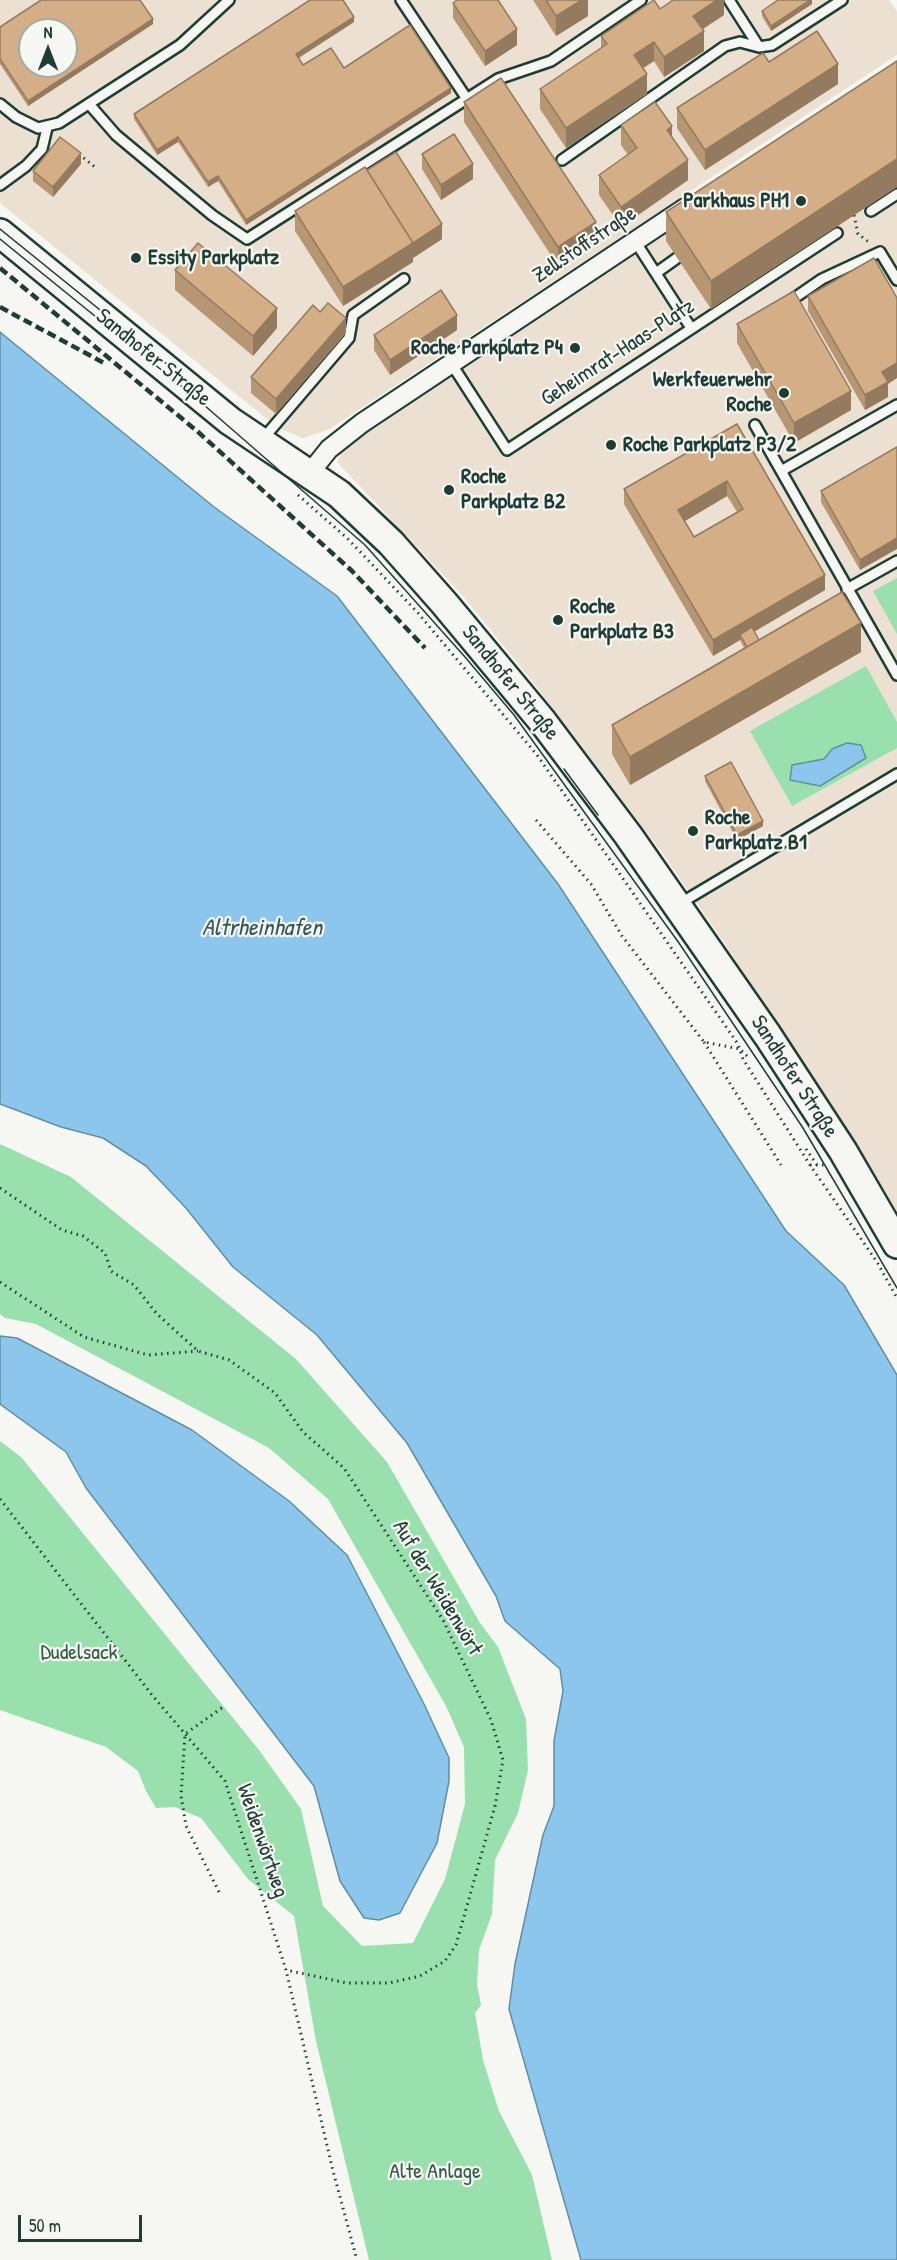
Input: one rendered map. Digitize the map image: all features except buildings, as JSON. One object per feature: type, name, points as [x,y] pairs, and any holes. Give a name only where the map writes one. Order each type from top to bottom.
[{"type":"street","name":"Zellstoffstraße","points":[[302,482],[329,449],[362,423],[703,196]]},
{"type":"street","name":"Sandhofer Straße","points":[[0,233],[230,421],[260,442],[302,482],[339,494],[391,543],[495,662],[622,827],[768,1036],[843,1151],[897,1244]]},
{"type":"lane","points":[[0,104],[31,125],[47,128],[180,45],[229,0]]},
{"type":"lane","points":[[401,0],[467,99]]},
{"type":"lane","points":[[88,104],[116,135],[212,214],[247,239],[498,79],[551,61],[641,0]]},
{"type":"lane","points":[[729,0],[759,46]]},
{"type":"lane","points":[[562,160],[725,46],[740,42],[759,46],[772,45],[842,0]]},
{"type":"lane","points":[[0,185],[26,166],[42,149],[47,128]]},
{"type":"lane","points":[[871,211],[897,194]]},
{"type":"lane","name":"Geheimrat-Haas-Platz","points":[[451,363],[507,450],[837,233]]},
{"type":"lane","points":[[634,241],[692,328]]},
{"type":"lane","points":[[793,299],[822,279],[880,252],[897,280]]},
{"type":"lane","points":[[656,273],[677,258]]},
{"type":"lane","points":[[260,442],[349,338],[353,315],[404,279]]},
{"type":"lane","points":[[781,471],[897,405]]},
{"type":"lane","points":[[755,424],[897,675]]},
{"type":"lane","points":[[847,589],[897,561]]},
{"type":"lane","points":[[677,906],[780,842],[897,774]]},
{"type":"path","points":[[72,148],[96,168]]},
{"type":"path","points":[[854,215],[858,234],[880,252]]},
{"type":"path","points":[[302,482],[348,539],[418,613],[537,755],[621,872],[740,1049],[748,1057]]},
{"type":"path","points":[[536,820],[591,884],[622,936],[704,1042],[781,1165]]},
{"type":"path","points":[[704,1042],[740,1049]]},
{"type":"path","points":[[740,1049],[743,1059],[810,1166],[877,1262],[897,1298]]},
{"type":"path","points":[[806,1149],[817,1166]]},
{"type":"path","name":"Auf der Weidenwört","points":[[0,1188],[62,1230],[83,1236],[105,1253],[111,1271],[135,1285],[158,1314],[198,1351]]},
{"type":"path","name":"Auf der Weidenwört","points":[[0,1282],[84,1337],[148,1354],[198,1351],[229,1360],[275,1393],[303,1432],[344,1468],[443,1620],[491,1720],[502,1760],[495,1806],[456,1944],[445,1961],[420,1976],[389,1983],[347,1983],[286,1970]]},
{"type":"path","name":"Weidenwörtweg","points":[[0,1499],[185,1734],[225,1781],[286,1970],[333,2171],[357,2260]]},
{"type":"path","points":[[219,1892],[186,1826],[181,1796],[185,1734],[222,1707]]},
{"type":"shaded area","points":[[0,0],[889,0],[897,11],[897,55],[328,430],[303,438],[278,428],[0,203]]},
{"type":"shaded area","points":[[897,79],[897,1215],[725,944],[660,850],[532,681],[463,596],[337,462],[344,446]]},
{"type":"green space","points":[[897,578],[897,634],[873,591]]},
{"type":"green space","points":[[866,666],[897,722],[897,748],[792,806],[750,731]]},
{"type":"green space","points":[[0,1144],[71,1177],[296,1359],[387,1462],[480,1623],[498,1647],[526,1719],[528,1770],[518,1813],[495,1860],[492,1914],[479,1950],[477,1984],[481,2005],[475,2013],[483,2060],[499,2111],[532,2175],[552,2260],[369,2260],[316,2041],[294,1916],[248,1879],[201,1818],[175,1807],[156,1808],[138,1771],[106,1747],[0,1710],[0,1441],[21,1457],[259,1750],[301,1809],[323,1906],[362,1946],[413,1943],[445,1879],[465,1804],[464,1747],[446,1706],[328,1499],[269,1448],[36,1324],[5,1318],[0,1314]]},
{"type":"water","name":"Altrheinhafen","points":[[0,332],[214,507],[337,596],[558,884],[786,1231],[844,1285],[897,1375],[897,2260],[581,2260],[509,2009],[515,1964],[543,1835],[554,1806],[554,1741],[563,1691],[560,1669],[505,1621],[496,1596],[407,1443],[317,1335],[233,1267],[186,1208],[146,1166],[103,1138],[61,1127],[0,1104]]},
{"type":"water","points":[[847,743],[861,745],[866,758],[820,786],[790,780],[792,765],[824,759],[832,749]]},
{"type":"water","points":[[0,1336],[17,1338],[192,1430],[289,1501],[347,1555],[424,1704],[449,1758],[449,1781],[437,1843],[400,1913],[379,1920],[364,1918],[340,1881],[314,1786],[86,1488],[66,1452],[0,1404]]},
{"type":"tram line","points":[[0,229],[199,390]]},
{"type":"tram line","points":[[0,239],[196,398],[365,545],[465,657],[514,715],[679,943],[803,1128],[897,1288]]},
{"type":"tram line","points":[[564,769],[598,815]]},
{"type":"railway","points":[[0,268],[197,431],[352,571],[425,648]]},
{"type":"railway","points":[[0,307],[106,364]]},
{"type":"place","name":"Parkhaus PH1","points":[[801,201]]},
{"type":"place","name":"Essity Parkplatz","points":[[136,258]]},
{"type":"place","name":"Roche Parkplatz P4","points":[[575,348]]},
{"type":"place","name":"Werkfeuerwehr Roche","points":[[784,393]]},
{"type":"place","name":"Roche Parkplatz P3/2","points":[[611,445]]},
{"type":"place","name":"Roche Parkplatz B2","points":[[449,490]]},
{"type":"place","name":"Roche Parkplatz B3","points":[[558,620]]},
{"type":"place","name":"Roche Parkplatz B1","points":[[693,831]]},
{"type":"park label","name":"Dudelsack","points":[[79,1653]]},
{"type":"park label","name":"Alte Anlage","points":[[435,2172]]}]
